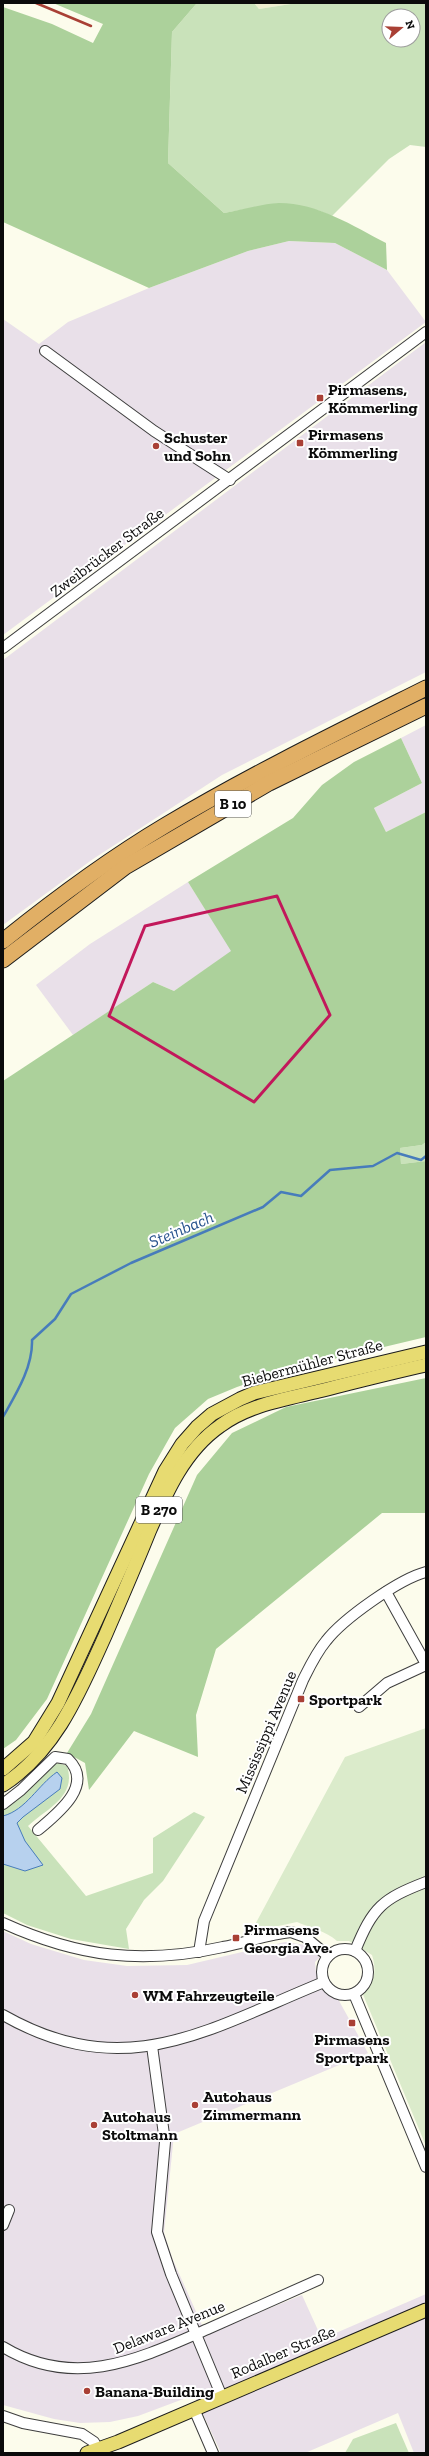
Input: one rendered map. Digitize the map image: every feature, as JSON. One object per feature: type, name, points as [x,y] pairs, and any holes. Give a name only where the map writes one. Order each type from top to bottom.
[{"type":"highway","name":"B 10","points":[[3,941],[64,894],[165,825],[261,771],[426,688]]},
{"type":"highway","name":"B 10","points":[[3,960],[51,921],[132,863],[269,783],[426,706]]},
{"type":"main road","name":"Biebermühler Straße","points":[[3,1769],[34,1742],[46,1724],[69,1681],[165,1471],[188,1435],[212,1414],[254,1393],[426,1352]]},
{"type":"main road","name":"B 270","points":[[3,1785],[33,1760],[64,1719],[87,1677],[166,1496],[182,1466],[202,1441],[220,1426],[258,1407],[426,1365]]},
{"type":"main road","name":"Rodalber Straße","points":[[95,2452],[426,2310]]},
{"type":"street","name":"Zweibrücker Straße","points":[[3,648],[230,480],[426,332]]},
{"type":"street","points":[[45,351],[154,431],[230,480]]},
{"type":"street","name":"Mississippi Avenue","points":[[199,1952],[204,1921],[311,1662],[327,1639],[386,1592],[401,1583],[426,1572]]},
{"type":"street","points":[[359,1707],[387,1683],[426,1664],[386,1592]]},
{"type":"street","points":[[3,1804],[22,1790],[55,1757],[68,1759],[76,1770],[77,1776],[75,1791],[60,1811],[38,1830]]},
{"type":"street","points":[[355,1951],[365,1928],[381,1905],[396,1895],[426,1882]]},
{"type":"street","points":[[3,1923],[40,1939],[100,1955],[140,1958],[199,1952],[291,1932],[305,1937],[328,1956]]},
{"type":"street","points":[[338,1950],[355,1951],[364,1959],[368,1970],[363,1986],[354,1994],[339,1995],[331,1990],[324,1982],[322,1971],[328,1956],[338,1950]]},
{"type":"street","points":[[3,2015],[40,2034],[76,2045],[97,2049],[152,2046],[193,2035],[324,1982]]},
{"type":"street","points":[[354,1994],[426,2167]]},
{"type":"street","points":[[152,2046],[165,2142],[157,2232],[171,2274],[222,2397]]},
{"type":"street","points":[[3,2225],[9,2210]]},
{"type":"street","name":"Delaware Avenue","points":[[3,2347],[42,2364],[92,2368],[120,2364],[136,2359],[196,2334],[318,2280]]},
{"type":"street","points":[[194,2409],[213,2453]]},
{"type":"street","points":[[3,2416],[23,2423],[82,2434],[89,2437],[95,2452]]},
{"type":"highlighted area","points":[[277,896],[330,1015],[254,1102],[109,1016],[145,926]]},
{"type":"shaded area","points":[[289,241],[335,243],[387,270],[426,322],[3,635],[3,319],[39,344],[68,322],[149,288],[248,251]]},
{"type":"shaded area","points":[[426,342],[426,672],[222,775],[93,859],[3,925],[3,660]]},
{"type":"shaded area","points":[[426,725],[426,812],[386,832],[374,808],[422,783],[401,738]]},
{"type":"shaded area","points":[[188,882],[232,951],[174,991],[153,982],[73,1035],[36,985],[90,944]]},
{"type":"shaded area","points":[[3,1931],[31,1944],[84,1960],[127,1966],[187,1965],[285,1942],[306,1945],[320,1957],[315,1962],[316,1973],[322,1989],[338,1999],[368,2053],[174,2134],[164,2233],[173,2260],[206,2334],[302,2295],[322,2339],[426,2294],[426,2453],[414,2453],[398,2413],[305,2453],[221,2453],[194,2395],[138,2416],[110,2422],[80,2423],[54,2419],[3,2405]]},
{"type":"green space","points":[[53,3],[197,3],[172,32],[168,163],[224,213],[279,203],[293,204],[321,211],[348,223],[386,243],[387,270],[335,243],[289,241],[248,251],[149,288],[3,222],[3,7],[52,24],[93,43],[103,24]]},
{"type":"green space","points":[[197,3],[254,3],[259,9],[297,3],[426,3],[426,147],[410,145],[389,159],[332,216],[318,210],[291,205],[266,206],[224,213],[168,163],[172,32]]},
{"type":"green space","points":[[254,3],[297,3],[259,9]]},
{"type":"green space","points":[[401,738],[422,783],[374,808],[386,832],[426,812],[426,1142],[422,1145],[400,1148],[401,1164],[426,1161],[426,1337],[283,1371],[237,1387],[208,1399],[175,1428],[149,1474],[47,1699],[16,1740],[3,1749],[3,1081],[153,982],[174,991],[231,951],[188,882],[293,818],[322,785],[354,762]]},
{"type":"green space","points":[[426,1142],[426,1161],[401,1164],[400,1148],[422,1145]]},
{"type":"green space","points":[[426,1378],[426,1513],[382,1513],[216,1649],[196,1715],[198,1757],[134,1731],[89,1790],[85,1763],[67,1753],[91,1714],[197,1475],[232,1433],[286,1407]]},
{"type":"green space","points":[[426,1728],[426,2146],[362,1992],[370,1984],[374,1976],[372,1955],[349,1941],[337,1941],[323,1932],[297,1922],[251,1932],[345,1757]]},
{"type":"green space","points":[[58,1763],[67,1766],[69,1777],[68,1786],[58,1801],[28,1826],[86,1896],[153,1873],[153,1838],[194,1812],[205,1817],[163,1881],[144,1900],[126,1929],[129,1949],[71,1939],[27,1925],[3,1913],[3,1808],[21,1797],[47,1769]]},
{"type":"green space","points":[[396,2423],[409,2453],[345,2453],[353,2439]]},
{"type":"water","points":[[57,1772],[62,1778],[60,1789],[17,1823],[25,1841],[43,1865],[25,1871],[3,1864],[3,1816],[11,1813],[25,1803],[50,1777]]},
{"type":"waterway","name":"Steinbach","points":[[3,1417],[27,1370],[32,1350],[32,1340],[55,1319],[71,1294],[131,1263],[263,1207],[281,1192],[301,1196],[330,1170],[373,1166],[397,1153],[421,1160],[426,1156]]},
{"type":"railway","points":[[36,3],[91,26]]},
{"type":"place","name":"Pirmasens, Kömmerling","points":[[320,398]]},
{"type":"place","name":"Pirmasens Kömmerling","points":[[300,443]]},
{"type":"place","name":"Schuster und Sohn","points":[[156,446]]},
{"type":"place","name":"Sportpark","points":[[301,1699]]},
{"type":"place","name":"Pirmasens Georgia Ave.","points":[[236,1938]]},
{"type":"place","name":"WM Fahrzeugteile","points":[[135,1995]]},
{"type":"place","name":"Pirmasens Sportpark","points":[[352,2023]]},
{"type":"place","name":"Autohaus Zimmermann","points":[[195,2105]]},
{"type":"place","name":"Autohaus Stoltmann","points":[[94,2125]]},
{"type":"place","name":"Banana-Building","points":[[87,2391]]}]
